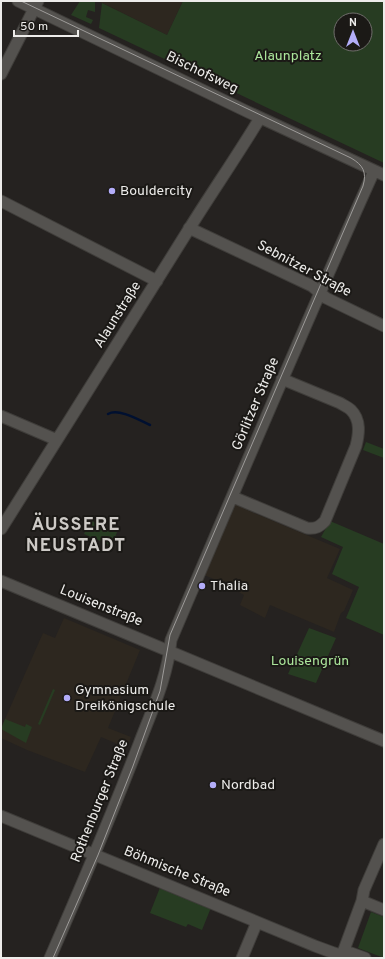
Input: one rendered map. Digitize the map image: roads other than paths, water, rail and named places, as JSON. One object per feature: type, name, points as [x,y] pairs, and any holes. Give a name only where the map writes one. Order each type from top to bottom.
[{"type":"street","name":"Bischofsweg","points":[[18,1],[36,5],[260,118],[379,173]]},
{"type":"street","points":[[1,74],[36,5]]},
{"type":"street","name":"Alaunstraße","points":[[1,529],[189,228],[260,118]]},
{"type":"street","name":"Görlitzer Straße","points":[[170,652],[171,640],[282,379],[320,294],[379,173]]},
{"type":"street","points":[[1,201],[157,281]]},
{"type":"street","name":"Sebnitzer Straße","points":[[189,228],[312,286],[326,298],[381,324]]},
{"type":"street","points":[[233,496],[307,528],[318,528],[325,521],[356,446],[359,434],[358,421],[351,410],[346,407],[282,379]]},
{"type":"street","points":[[1,416],[57,440]]},
{"type":"street","name":"Louisenstraße","points":[[1,581],[384,741]]},
{"type":"street","name":"Rothenburger Straße","points":[[50,958],[95,854],[131,765],[158,693],[168,664],[170,652]]},
{"type":"street","name":"Böhmische Straße","points":[[1,816],[315,946],[342,956],[351,953],[365,958]]},
{"type":"street","points":[[342,956],[362,901],[364,890],[384,844]]},
{"type":"street","points":[[362,901],[384,910]]},
{"type":"street","points":[[242,958],[257,922]]},
{"type":"waterway","points":[[108,414],[118,412],[150,425]]},
{"type":"tram line","points":[[21,1],[351,158],[361,166],[364,173],[363,186],[170,635],[160,691],[133,766],[98,855],[53,958]]},
{"type":"place","name":"Bouldercity","points":[[112,191]]},
{"type":"place","name":"Thalia","points":[[202,586]]},
{"type":"place","name":"Gymnasium Dreikönigschule","points":[[67,698]]},
{"type":"place","name":"Nordbad","points":[[213,785]]},
{"type":"district","name":"ÄUSSERE NEUSTADT","points":[[76,535]]},
{"type":"park label","name":"Alaunplatz","points":[[288,56]]},
{"type":"park label","name":"Louisengrün","points":[[310,661]]}]
